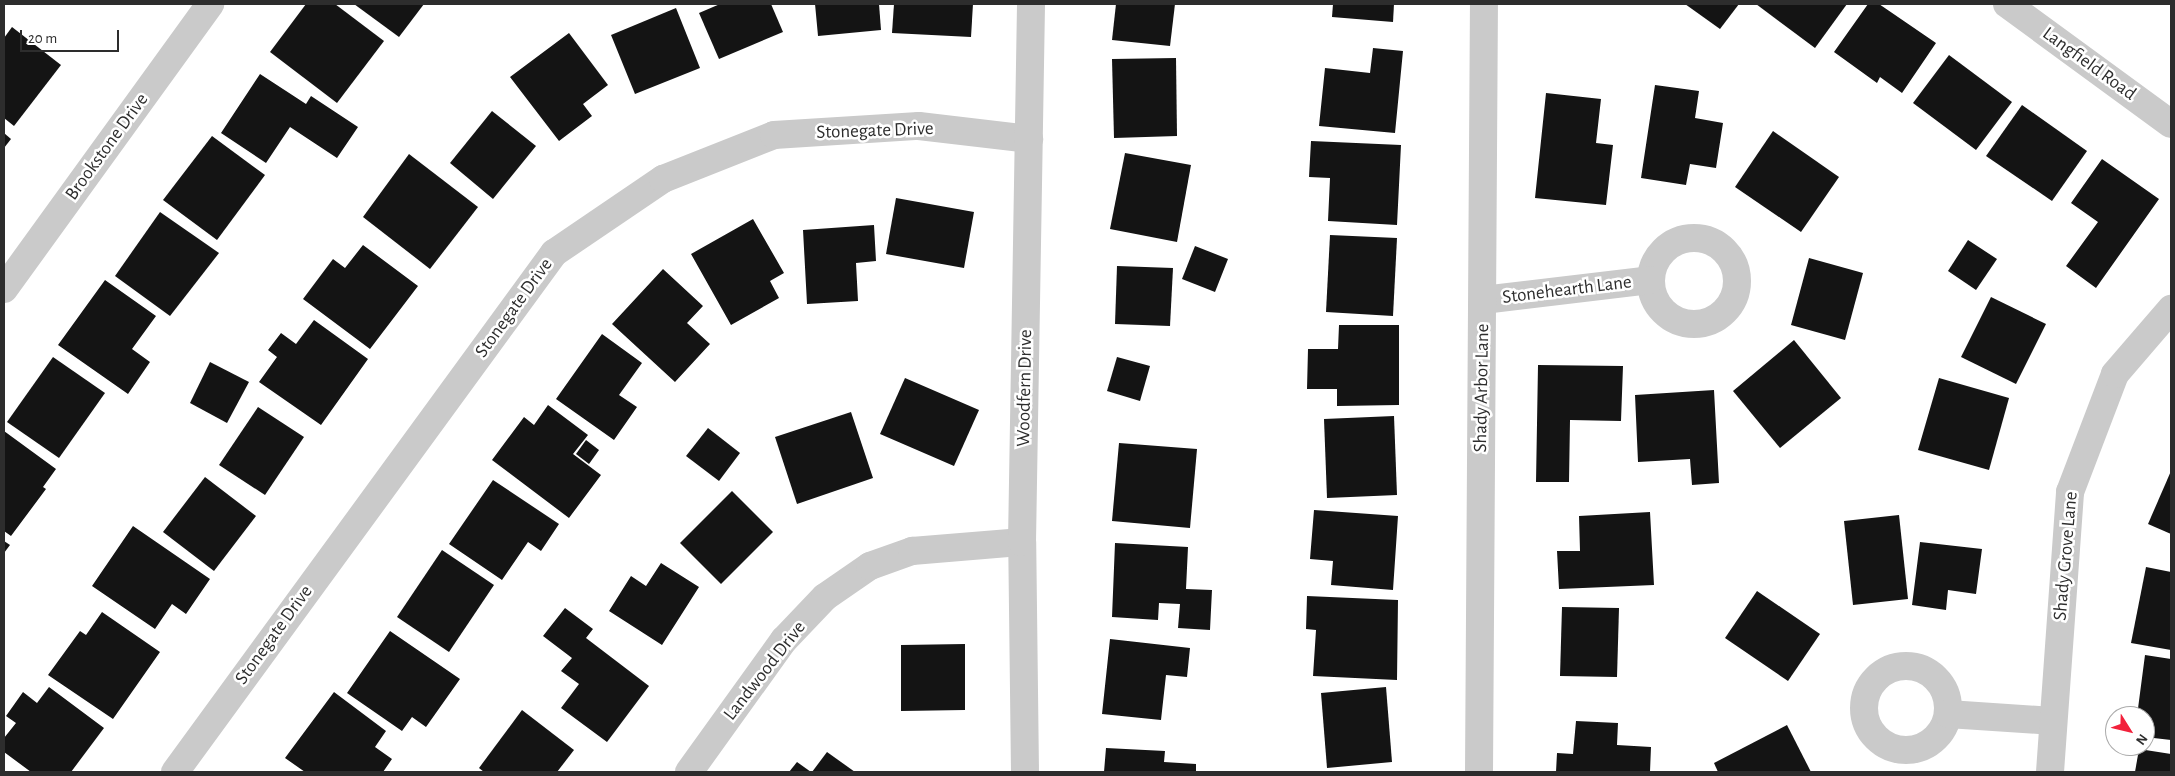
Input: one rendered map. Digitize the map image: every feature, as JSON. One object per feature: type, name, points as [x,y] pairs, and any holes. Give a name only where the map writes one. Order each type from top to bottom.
[{"type":"street","name":"Brookstone Drive","points":[[4,290],[210,4]]},
{"type":"street","name":"Woodfern Drive","points":[[1025,772],[1022,542],[1030,4]]},
{"type":"street","name":"Shady Arbor Lane","points":[[1479,772],[1484,4]]},
{"type":"street","name":"Langfield Road","points":[[2008,4],[2171,124]]},
{"type":"street","name":"Stonegate Drive","points":[[175,772],[554,253],[663,179],[774,135],[919,126],[1029,139]]},
{"type":"street","name":"Stonehearth Lane","points":[[1483,300],[1650,280]]},
{"type":"street","name":"Shady Grove Lane","points":[[2050,772],[2070,492],[2115,374],[2171,309]]},
{"type":"street","name":"Landwood Drive","points":[[689,772],[784,640],[825,597],[870,566],[912,551],[1022,542]]},
{"type":"street","points":[[1948,714],[2053,721]]},
{"type":"building","points":[[306,4],[335,4],[384,41],[337,103],[270,52]]},
{"type":"building","points":[[354,4],[424,4],[399,37]]},
{"type":"building","points":[[720,4],[771,4],[783,32],[719,59],[699,13]]},
{"type":"building","points":[[815,4],[879,4],[881,30],[818,36]]},
{"type":"building","points":[[894,4],[973,4],[971,37],[892,33]]},
{"type":"building","points":[[1116,4],[1175,4],[1170,46],[1112,40]]},
{"type":"building","points":[[1333,4],[1394,4],[1393,22],[1332,17]]},
{"type":"building","points":[[1685,4],[1739,4],[1720,29]]},
{"type":"building","points":[[1756,4],[1847,4],[1815,48]]},
{"type":"building","points":[[1868,4],[1879,4],[1936,43],[1902,93],[1880,77],[1877,83],[1834,52]]},
{"type":"building","points":[[676,8],[700,68],[635,94],[611,35]]},
{"type":"building","points":[[12,27],[61,65],[14,126],[4,118],[4,38]]},
{"type":"building","points":[[569,33],[608,85],[583,104],[592,116],[559,141],[510,77]]},
{"type":"building","points":[[1373,48],[1403,51],[1395,133],[1319,126],[1325,68],[1370,73]]},
{"type":"building","points":[[1949,55],[2012,102],[1976,150],[1913,103]]},
{"type":"building","points":[[1176,58],[1177,136],[1114,138],[1112,59]]},
{"type":"building","points":[[260,74],[306,104],[311,96],[358,127],[337,158],[290,127],[266,163],[221,133]]},
{"type":"building","points":[[1655,85],[1699,91],[1695,118],[1723,123],[1716,168],[1690,164],[1686,185],[1641,178]]},
{"type":"building","points":[[1546,93],[1601,99],[1596,143],[1613,145],[1606,205],[1535,198]]},
{"type":"building","points":[[2022,105],[2087,151],[2052,201],[1986,156]]},
{"type":"building","points":[[492,111],[536,146],[493,199],[450,163]]},
{"type":"building","points":[[1773,131],[1839,177],[1801,232],[1735,187]]},
{"type":"building","points":[[4,133],[11,139],[4,148]]},
{"type":"building","points":[[212,136],[265,175],[217,240],[163,200]]},
{"type":"building","points":[[1311,141],[1401,145],[1397,225],[1328,221],[1330,178],[1309,177]]},
{"type":"building","points":[[1125,153],[1191,165],[1177,242],[1110,229]]},
{"type":"building","points":[[409,154],[478,207],[430,269],[363,217]]},
{"type":"building","points":[[2102,159],[2159,199],[2096,288],[2066,266],[2098,222],[2071,203]]},
{"type":"building","points":[[896,198],[974,212],[964,268],[886,254]]},
{"type":"building","points":[[160,212],[219,253],[170,316],[115,276]]},
{"type":"building","points":[[753,219],[784,273],[770,281],[779,298],[731,325],[691,254]]},
{"type":"building","points":[[874,225],[876,261],[856,263],[858,301],[807,304],[803,230]]},
{"type":"building","points":[[1330,235],[1397,238],[1393,316],[1326,312]]},
{"type":"building","points":[[1968,240],[1997,259],[1976,290],[1948,271]]},
{"type":"building","points":[[363,245],[418,286],[370,349],[303,299],[333,259],[345,268]]},
{"type":"building","points":[[1195,246],[1228,259],[1215,292],[1182,279]]},
{"type":"building","points":[[1809,258],[1863,273],[1845,340],[1791,325]]},
{"type":"building","points":[[1117,266],[1173,268],[1170,326],[1115,324]]},
{"type":"building","points":[[663,269],[703,306],[687,323],[710,344],[675,382],[612,324]]},
{"type":"building","points":[[105,280],[156,316],[132,349],[150,362],[128,394],[58,345]]},
{"type":"building","points":[[1991,297],[2046,324],[2016,384],[1961,357]]},
{"type":"building","points":[[314,320],[368,359],[321,425],[259,382],[277,357],[268,350],[281,333],[296,344]]},
{"type":"building","points":[[1339,325],[1399,325],[1399,405],[1337,406],[1337,389],[1307,389],[1308,349],[1338,349]]},
{"type":"building","points":[[602,334],[642,363],[619,395],[637,407],[614,440],[556,399]]},
{"type":"building","points":[[1794,340],[1841,398],[1780,448],[1733,391]]},
{"type":"building","points":[[53,357],[105,393],[59,458],[7,422]]},
{"type":"building","points":[[1117,357],[1150,366],[1140,401],[1107,391]]},
{"type":"building","points":[[210,362],[249,382],[227,423],[190,403]]},
{"type":"building","points":[[1538,365],[1623,366],[1621,421],[1570,420],[1569,482],[1536,482]]},
{"type":"building","points":[[905,378],[979,410],[954,466],[880,434]]},
{"type":"building","points":[[1939,378],[2009,398],[1989,470],[1918,450]]},
{"type":"building","points":[[1714,390],[1719,483],[1692,485],[1690,459],[1638,462],[1635,395]]},
{"type":"building","points":[[548,405],[588,435],[573,454],[601,475],[569,518],[492,460],[524,417],[534,425]]},
{"type":"building","points":[[258,407],[304,437],[265,495],[219,465]]},
{"type":"building","points":[[851,412],[873,478],[797,504],[775,437]]},
{"type":"building","points":[[1394,416],[1397,495],[1327,498],[1324,419]]},
{"type":"building","points":[[708,428],[740,453],[719,481],[686,456]]},
{"type":"building","points":[[4,431],[56,469],[43,487],[46,489],[11,536],[4,531]]},
{"type":"building","points":[[586,440],[599,450],[589,464],[576,454]]},
{"type":"building","points":[[1119,443],[1197,449],[1190,528],[1112,521]]},
{"type":"building","points":[[2171,471],[2171,534],[2148,524]]},
{"type":"building","points":[[205,477],[256,516],[214,571],[163,532]]},
{"type":"building","points":[[493,480],[559,524],[541,551],[528,542],[502,580],[449,544]]},
{"type":"building","points":[[732,491],[773,532],[721,584],[680,543]]},
{"type":"building","points":[[1314,510],[1398,516],[1393,590],[1331,585],[1333,561],[1310,559]]},
{"type":"building","points":[[1650,512],[1654,585],[1559,589],[1557,551],[1580,551],[1579,516]]},
{"type":"building","points":[[1899,515],[1908,599],[1853,605],[1844,521]]},
{"type":"building","points":[[133,526],[210,579],[186,614],[172,604],[155,629],[92,586]]},
{"type":"building","points":[[4,541],[10,545],[4,553]]},
{"type":"building","points":[[1920,542],[1982,549],[1976,594],[1948,590],[1946,610],[1912,605]]},
{"type":"building","points":[[1115,543],[1188,547],[1186,589],[1212,590],[1210,630],[1178,628],[1180,604],[1159,603],[1158,620],[1112,617]]},
{"type":"building","points":[[442,550],[494,585],[449,652],[397,617]]},
{"type":"building","points":[[661,563],[699,587],[662,645],[609,611],[631,576],[646,586]]},
{"type":"building","points":[[2146,567],[2171,572],[2171,650],[2131,643]]},
{"type":"building","points":[[1757,591],[1820,634],[1788,681],[1725,638]]},
{"type":"building","points":[[1307,596],[1398,600],[1397,680],[1313,676],[1316,630],[1306,629]]},
{"type":"building","points":[[1562,607],[1619,608],[1617,677],[1560,676]]},
{"type":"building","points":[[565,608],[593,629],[586,638],[649,686],[607,742],[561,708],[579,684],[561,671],[572,658],[543,636]]},
{"type":"building","points":[[102,612],[160,652],[113,719],[48,675],[80,631],[86,635]]},
{"type":"building","points":[[390,631],[460,679],[426,727],[412,717],[402,731],[347,693]]},
{"type":"building","points":[[1110,639],[1190,648],[1187,677],[1166,675],[1161,720],[1102,714]]},
{"type":"building","points":[[965,644],[965,710],[901,711],[901,645]]},
{"type":"building","points":[[2145,655],[2171,659],[2171,740],[2155,738],[2155,706],[2138,706]]},
{"type":"building","points":[[49,687],[104,728],[71,772],[31,772],[4,752],[4,738],[16,723],[6,716],[23,692],[37,703]]},
{"type":"building","points":[[1386,687],[1392,762],[1327,768],[1321,693]]},
{"type":"building","points":[[334,692],[386,731],[375,747],[392,759],[383,772],[305,772],[285,758]]},
{"type":"building","points":[[522,710],[574,750],[557,772],[484,772],[479,768]]},
{"type":"building","points":[[1576,721],[1618,723],[1617,745],[1651,747],[1650,772],[1556,772],[1557,753],[1573,754]]},
{"type":"building","points":[[1787,725],[1811,772],[1718,772],[1714,763]]},
{"type":"building","points":[[1106,748],[1165,751],[1164,762],[1196,764],[1196,772],[1104,772]]},
{"type":"building","points":[[827,752],[855,772],[812,772]]},
{"type":"building","points":[[2155,752],[2171,754],[2171,772],[2135,772],[2138,756],[2155,756]]},
{"type":"building","points":[[797,762],[811,772],[789,772]]}]
